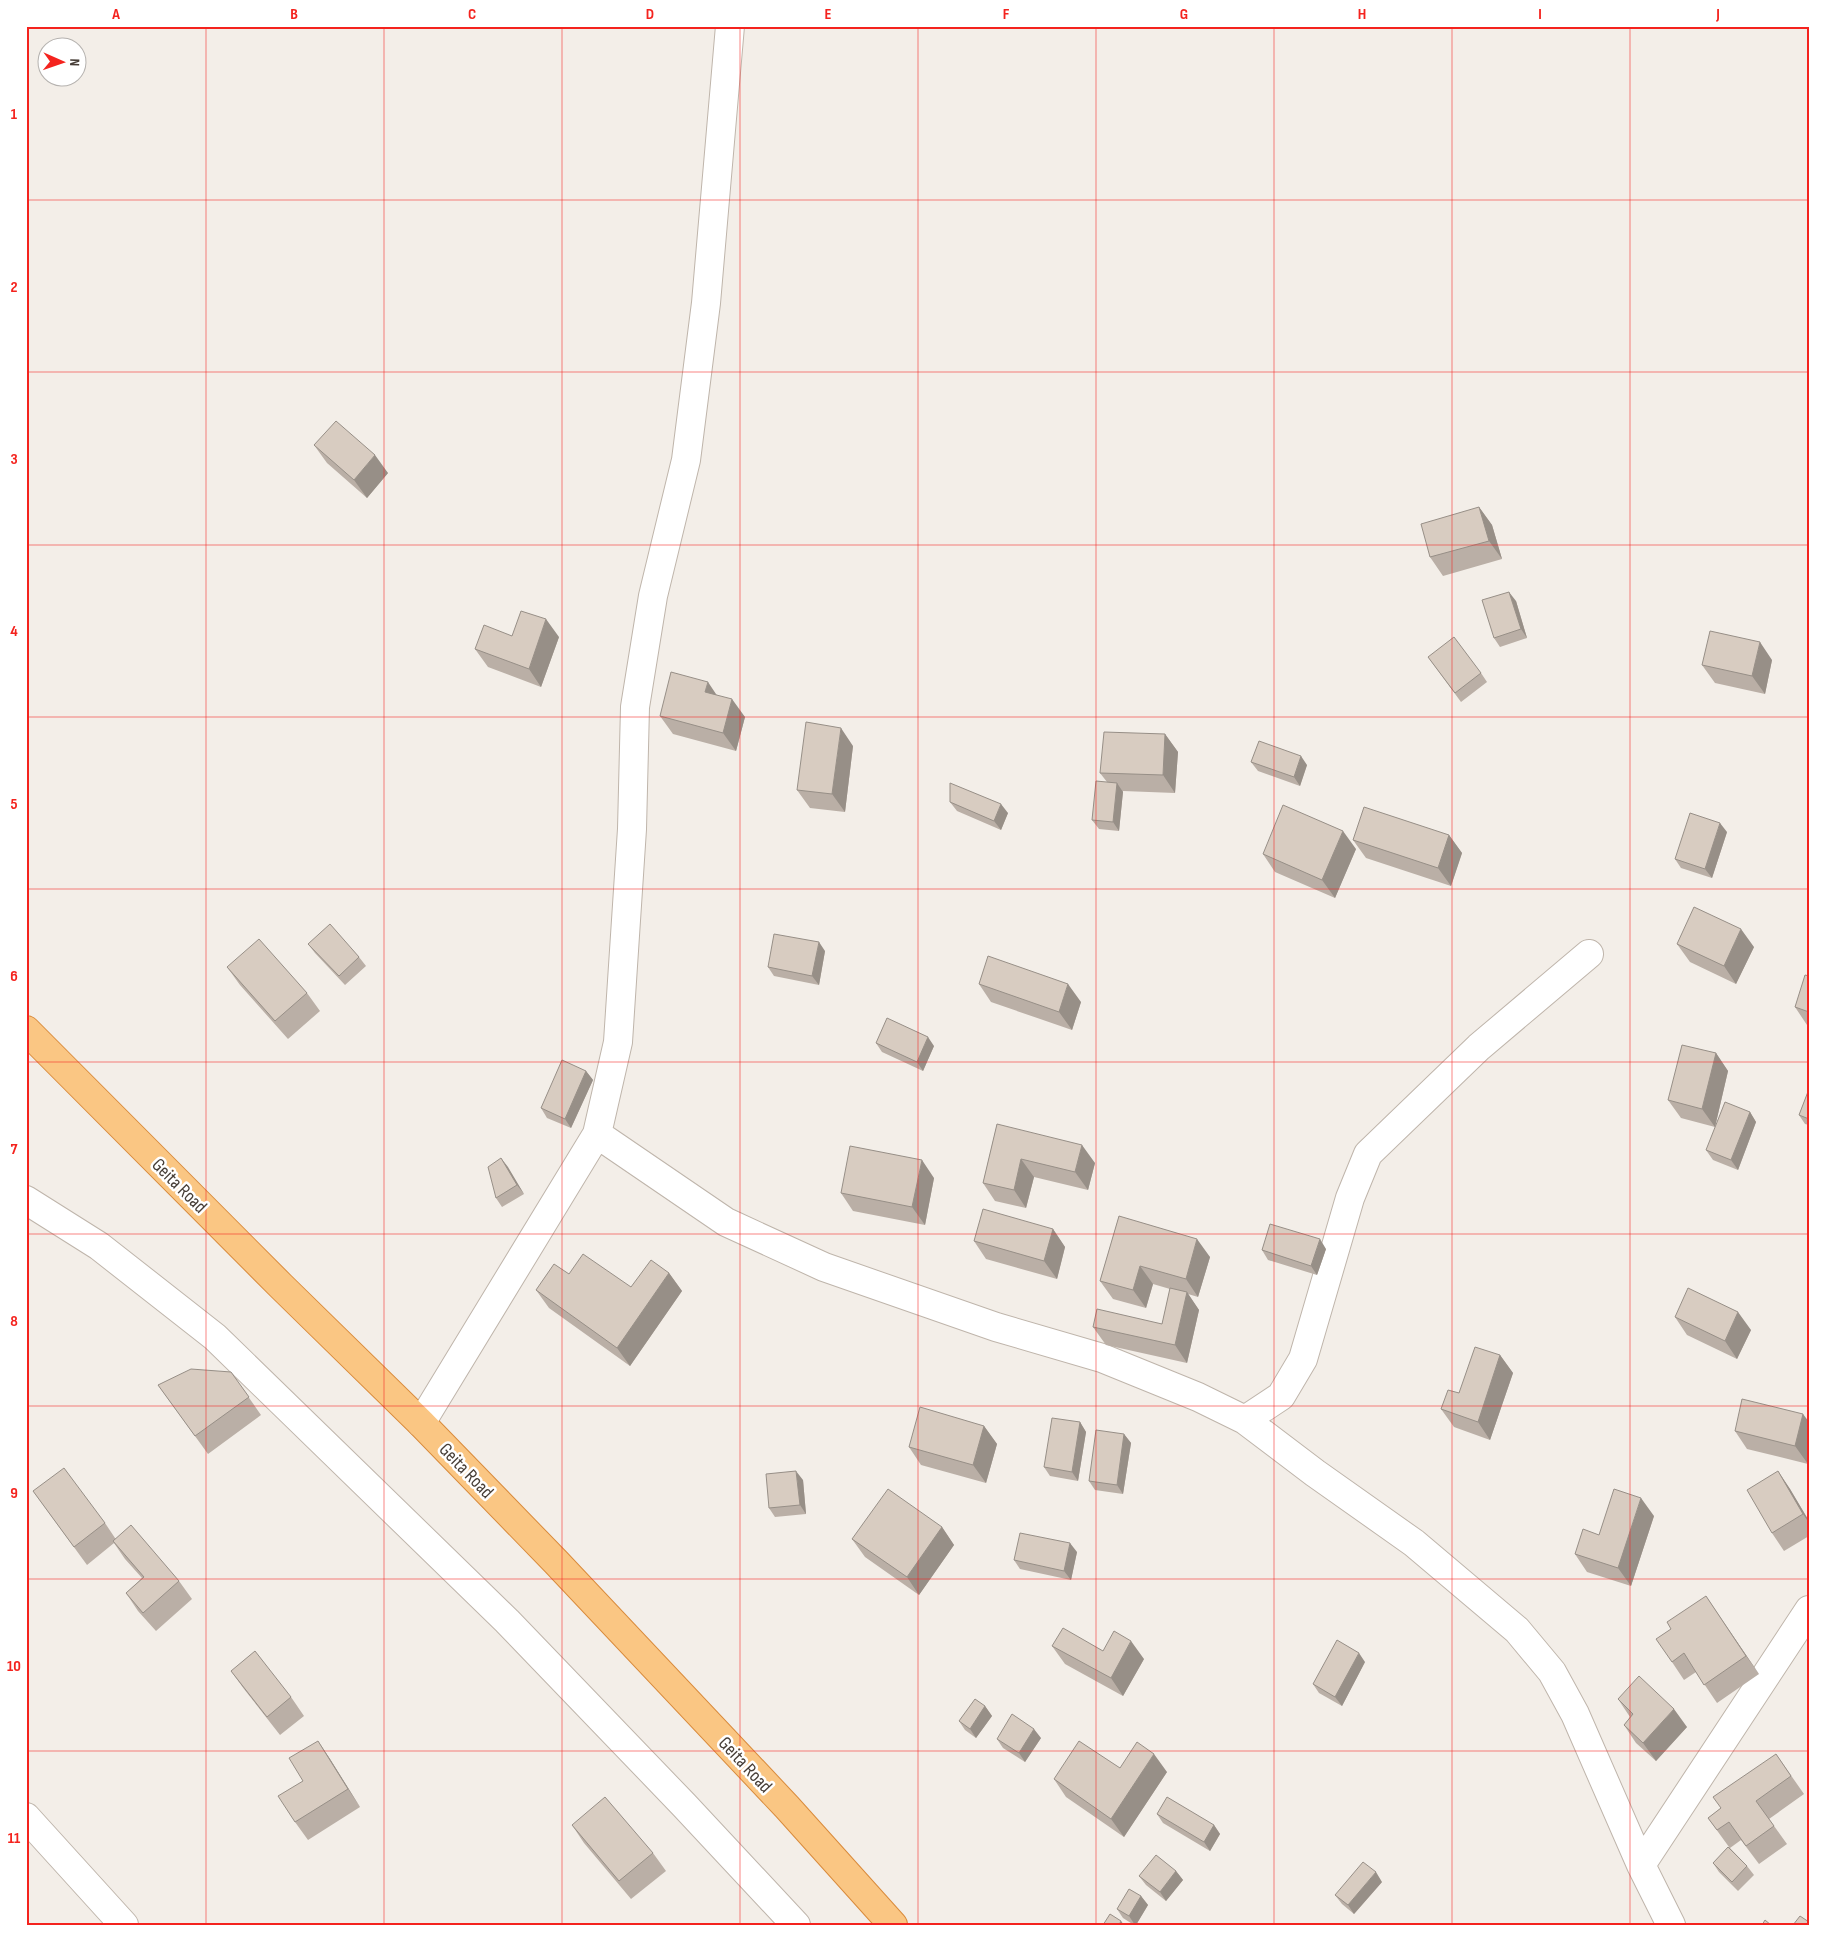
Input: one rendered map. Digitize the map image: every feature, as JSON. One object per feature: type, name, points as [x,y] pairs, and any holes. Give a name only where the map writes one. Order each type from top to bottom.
[{"type":"highway","name":"Geita Road","points":[[26,1030],[281,1286],[422,1423],[780,1800],[893,1925]]},
{"type":"street","points":[[422,1423],[597,1134],[618,1042],[632,829],[635,708],[653,596],[686,460],[706,303],[730,26]]},
{"type":"street","points":[[1245,1420],[1281,1396],[1303,1359],[1350,1198],[1368,1154],[1479,1047],[1589,954]]},
{"type":"street","points":[[597,1134],[726,1222],[824,1267],[996,1327],[1102,1358],[1198,1397],[1245,1420],[1315,1473],[1414,1543],[1517,1630],[1552,1672],[1575,1714],[1641,1865],[1671,1925]]},
{"type":"street","points":[[26,1200],[99,1246],[216,1337],[507,1621],[684,1805],[796,1925]]},
{"type":"street","points":[[1641,1865],[1809,1610]]},
{"type":"street","points":[[26,1817],[124,1925]]},
{"type":"building","points":[[336,421],[375,455],[354,480],[314,445]]},
{"type":"building","points":[[1479,507],[1489,541],[1430,557],[1421,524]]},
{"type":"building","points":[[1509,592],[1521,629],[1494,638],[1482,600]]},
{"type":"building","points":[[521,611],[546,619],[529,669],[475,649],[484,625],[512,636]]},
{"type":"building","points":[[1710,631],[1760,642],[1752,676],[1702,665]]},
{"type":"building","points":[[1454,637],[1481,673],[1455,693],[1428,657]]},
{"type":"building","points":[[671,672],[708,682],[705,692],[732,699],[723,733],[660,716]]},
{"type":"building","points":[[806,722],[841,728],[832,794],[797,790]]},
{"type":"building","points":[[1104,732],[1165,734],[1163,775],[1100,773]]},
{"type":"building","points":[[1259,741],[1301,756],[1294,777],[1251,762]]},
{"type":"building","points":[[1096,781],[1117,783],[1113,822],[1092,820]]},
{"type":"building","points":[[950,783],[1001,804],[994,821],[950,802]]},
{"type":"building","points":[[1283,805],[1343,831],[1322,880],[1263,854]]},
{"type":"building","points":[[1364,807],[1449,835],[1438,868],[1353,840]]},
{"type":"building","points":[[1690,813],[1720,823],[1705,869],[1675,859]]},
{"type":"building","points":[[1694,907],[1741,929],[1724,966],[1677,944]]},
{"type":"building","points":[[330,924],[359,957],[339,976],[308,944]]},
{"type":"building","points":[[774,934],[819,942],[812,976],[768,967]]},
{"type":"building","points":[[259,939],[307,993],[275,1021],[227,967]]},
{"type":"building","points":[[988,956],[1068,984],[1059,1012],[979,984]]},
{"type":"building","points":[[1805,975],[1809,976],[1809,1012],[1795,1007]]},
{"type":"building","points":[[887,1018],[928,1037],[917,1062],[876,1043]]},
{"type":"building","points":[[1682,1045],[1716,1053],[1702,1109],[1668,1100]]},
{"type":"building","points":[[562,1060],[586,1071],[565,1119],[541,1108]]},
{"type":"building","points":[[1809,1089],[1809,1119],[1799,1115]]},
{"type":"building","points":[[1725,1102],[1750,1112],[1731,1160],[1706,1150]]},
{"type":"building","points":[[997,1124],[1082,1145],[1075,1172],[1021,1159],[1014,1190],[983,1183]]},
{"type":"building","points":[[850,1146],[922,1160],[912,1207],[841,1193]]},
{"type":"building","points":[[501,1158],[517,1185],[496,1198],[488,1167]]},
{"type":"building","points":[[983,1209],[1053,1229],[1044,1261],[974,1241]]},
{"type":"building","points":[[1119,1216],[1197,1239],[1186,1279],[1140,1266],[1133,1290],[1100,1281]]},
{"type":"building","points":[[1270,1224],[1320,1239],[1311,1266],[1262,1250]]},
{"type":"building","points":[[583,1254],[631,1287],[651,1260],[669,1273],[617,1348],[536,1290],[554,1264],[569,1274]]},
{"type":"building","points":[[1170,1288],[1187,1292],[1175,1345],[1093,1327],[1097,1309],[1162,1324]]},
{"type":"building","points":[[1688,1288],[1738,1312],[1725,1341],[1675,1317]]},
{"type":"building","points":[[1475,1347],[1500,1355],[1478,1422],[1441,1409],[1448,1390],[1459,1393]]},
{"type":"building","points":[[191,1369],[231,1372],[249,1397],[195,1436],[158,1385]]},
{"type":"building","points":[[1742,1399],[1803,1414],[1795,1446],[1735,1431]]},
{"type":"building","points":[[920,1407],[984,1426],[973,1465],[909,1447]]},
{"type":"building","points":[[1052,1418],[1080,1422],[1072,1472],[1044,1467]]},
{"type":"building","points":[[1096,1430],[1124,1434],[1117,1485],[1089,1481]]},
{"type":"building","points":[[64,1468],[105,1523],[74,1547],[33,1491]]},
{"type":"building","points":[[796,1471],[800,1505],[769,1508],[766,1474]]},
{"type":"building","points":[[1778,1471],[1803,1514],[1772,1533],[1747,1490]]},
{"type":"building","points":[[888,1489],[942,1527],[907,1577],[852,1539]]},
{"type":"building","points":[[1614,1489],[1641,1498],[1618,1568],[1575,1554],[1583,1529],[1599,1535]]},
{"type":"building","points":[[131,1525],[179,1581],[143,1613],[126,1593],[144,1577],[113,1541]]},
{"type":"building","points":[[1020,1533],[1070,1543],[1064,1571],[1014,1560]]},
{"type":"building","points":[[1706,1596],[1746,1656],[1704,1685],[1684,1653],[1672,1662],[1656,1639],[1671,1629],[1667,1622]]},
{"type":"building","points":[[1063,1628],[1103,1651],[1114,1631],[1131,1641],[1111,1678],[1052,1646]]},
{"type":"building","points":[[1337,1640],[1359,1653],[1335,1697],[1313,1684]]},
{"type":"building","points":[[255,1651],[291,1697],[267,1717],[231,1671]]},
{"type":"building","points":[[1639,1676],[1674,1709],[1643,1743],[1624,1725],[1633,1714],[1618,1699]]},
{"type":"building","points":[[975,1699],[985,1706],[970,1729],[959,1721]]},
{"type":"building","points":[[1012,1714],[1034,1729],[1019,1753],[997,1739]]},
{"type":"building","points":[[318,1741],[348,1789],[295,1822],[278,1796],[303,1781],[289,1758]]},
{"type":"building","points":[[1079,1741],[1120,1768],[1137,1742],[1154,1754],[1111,1819],[1054,1779]]},
{"type":"building","points":[[1776,1754],[1791,1776],[1756,1801],[1774,1826],[1746,1846],[1729,1822],[1717,1830],[1708,1818],[1721,1808],[1713,1797]]},
{"type":"building","points":[[605,1797],[653,1853],[619,1881],[572,1825]]},
{"type":"building","points":[[1167,1797],[1214,1825],[1204,1842],[1157,1814]]},
{"type":"building","points":[[1728,1847],[1747,1866],[1732,1882],[1713,1863]]},
{"type":"building","points":[[1156,1855],[1176,1871],[1160,1892],[1139,1876]]},
{"type":"building","points":[[1363,1862],[1376,1872],[1348,1905],[1335,1895]]},
{"type":"building","points":[[1129,1889],[1141,1896],[1129,1916],[1117,1909]]},
{"type":"building","points":[[1110,1914],[1121,1921],[1119,1925],[1103,1925]]},
{"type":"building","points":[[1800,1916],[1809,1922],[1809,1925],[1793,1925]]},
{"type":"building","points":[[1765,1920],[1771,1925],[1762,1925]]}]
